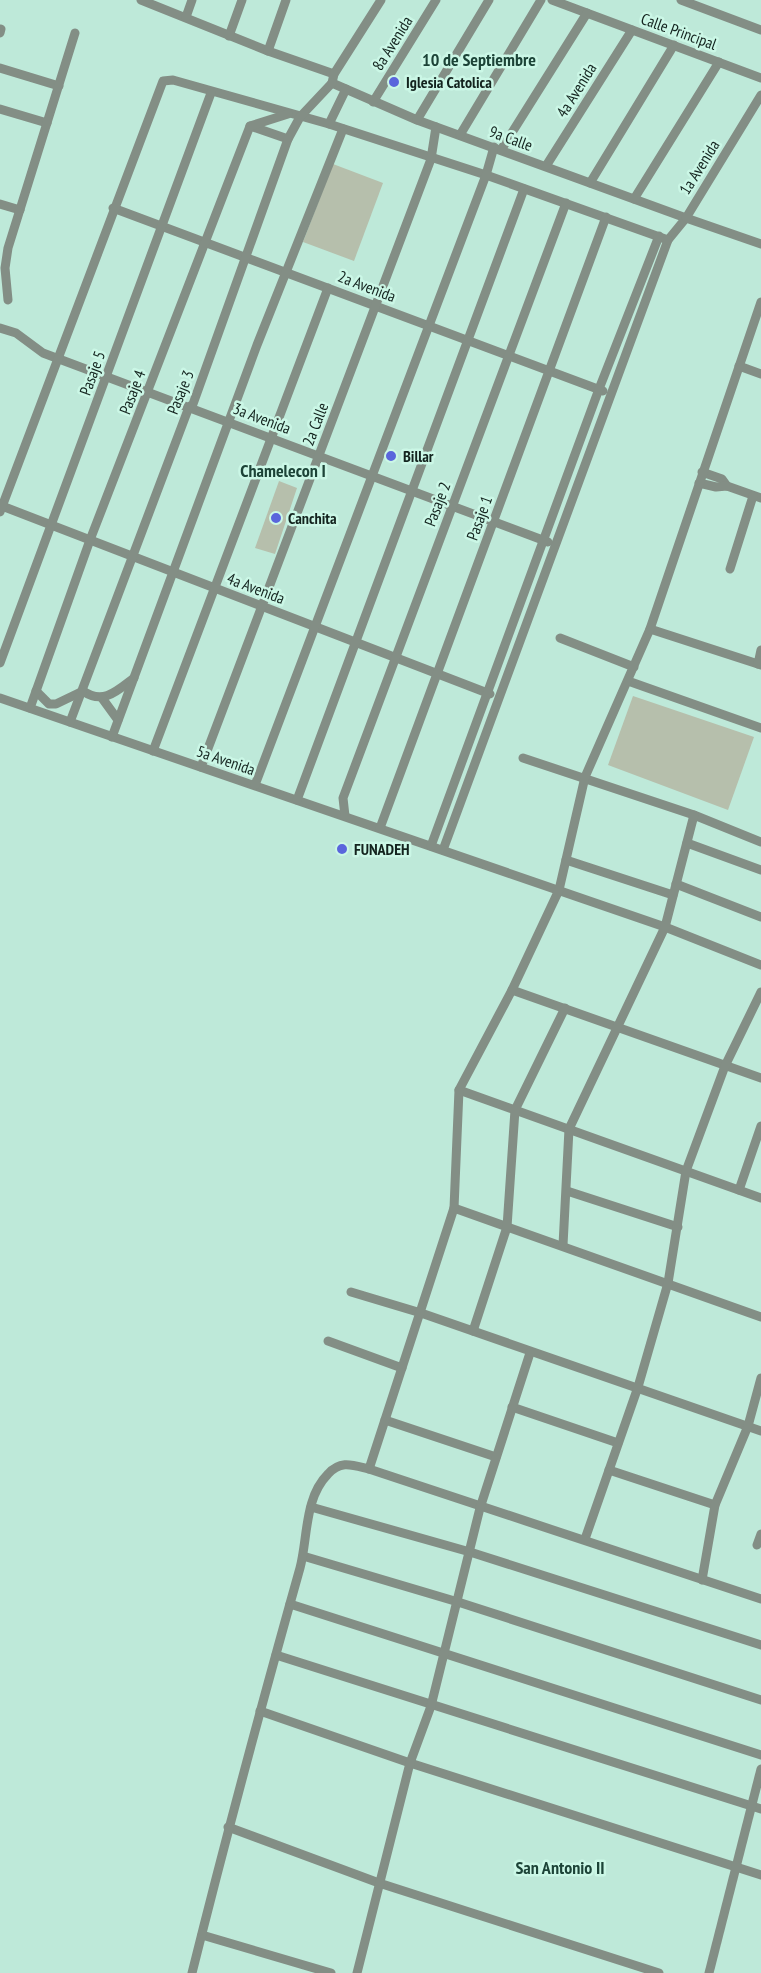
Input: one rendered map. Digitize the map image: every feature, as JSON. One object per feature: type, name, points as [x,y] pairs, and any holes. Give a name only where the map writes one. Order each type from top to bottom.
[{"type":"street","name":"9a Calle","points":[[141,0],[268,51],[332,79],[346,89],[373,102],[417,120],[686,218]]},
{"type":"street","points":[[186,17],[192,0]]},
{"type":"street","points":[[229,36],[242,0]]},
{"type":"street","points":[[268,51],[286,0]]},
{"type":"street","name":"Pasaje 3","points":[[70,722],[135,557],[189,407],[205,371],[288,139],[300,117],[332,79],[381,0]]},
{"type":"street","name":"8a Avenida","points":[[373,102],[436,0]]},
{"type":"street","points":[[417,120],[489,0]]},
{"type":"street","points":[[460,135],[541,0]]},
{"type":"street","name":"Calle Principal","points":[[553,0],[761,78]]},
{"type":"street","points":[[681,0],[761,30]]},
{"type":"street","points":[[255,785],[313,626],[486,175],[498,149],[587,13]]},
{"type":"street","name":"4a Avenida","points":[[546,166],[632,30]]},
{"type":"street","points":[[8,300],[4,247],[20,210],[75,33]]},
{"type":"street","points":[[590,183],[674,45]]},
{"type":"street","points":[[634,199],[719,62]]},
{"type":"street","points":[[0,68],[58,86]]},
{"type":"street","points":[[1,509],[113,208],[163,81],[173,80],[211,93],[329,124],[486,175],[664,238]]},
{"type":"street","points":[[329,124],[346,89]]},
{"type":"street","name":"Pasaje 5","points":[[0,663],[211,93]]},
{"type":"street","name":"1a Avenida","points":[[761,95],[686,218],[761,244]]},
{"type":"street","points":[[0,109],[47,123]]},
{"type":"street","points":[[250,126],[288,114]]},
{"type":"street","points":[[250,126],[288,139]]},
{"type":"street","name":"Pasaje 4","points":[[30,708],[90,540],[203,241],[250,126]]},
{"type":"street","name":"2a Calle","points":[[201,767],[431,159],[436,127]]},
{"type":"street","points":[[112,736],[342,129]]},
{"type":"street","points":[[297,800],[524,189]]},
{"type":"street","name":"Pasaje 2","points":[[345,816],[343,798],[566,203]]},
{"type":"street","points":[[0,204],[20,210]]},
{"type":"street","name":"2a Avenida","points":[[113,208],[610,394]]},
{"type":"street","name":"Pasaje 1","points":[[380,828],[606,218]]},
{"type":"street","points":[[431,846],[599,389],[664,238],[686,218]]},
{"type":"street","points":[[442,850],[556,545],[664,238]]},
{"type":"street","points":[[153,751],[328,288]]},
{"type":"street","points":[[369,1469],[454,1208],[459,1090],[512,990],[559,890],[585,777],[650,629],[761,302]]},
{"type":"street","name":"3a Avenida","points":[[0,328],[16,333],[43,353],[556,545]]},
{"type":"street","points":[[740,366],[761,374]]},
{"type":"street","points":[[702,472],[722,479],[727,486]]},
{"type":"street","points":[[699,483],[716,487],[727,486],[757,497],[730,569]]},
{"type":"street","name":"4a Avenida","points":[[1,509],[135,557],[498,697]]},
{"type":"street","points":[[650,629],[759,665],[761,650]]},
{"type":"street","points":[[560,638],[634,667]]},
{"type":"street","points":[[36,691],[48,704],[56,704],[82,691],[92,698],[102,698],[134,678]]},
{"type":"street","points":[[628,681],[761,728]]},
{"type":"street","name":"5a Avenida","points":[[0,698],[665,927],[761,965]]},
{"type":"street","points":[[102,698],[118,720]]},
{"type":"street","points":[[523,758],[694,815],[761,842]]},
{"type":"street","points":[[563,1245],[569,1129],[665,927],[694,815]]},
{"type":"street","points":[[687,843],[761,870]]},
{"type":"street","points":[[566,860],[673,895]]},
{"type":"street","points":[[676,884],[761,917]]},
{"type":"street","points":[[512,990],[761,1078]]},
{"type":"street","points":[[585,1539],[638,1387],[668,1283],[686,1171],[725,1066],[761,992]]},
{"type":"street","points":[[473,1331],[507,1227],[515,1110],[565,1008]]},
{"type":"street","points":[[459,1090],[761,1198]]},
{"type":"street","points":[[739,1190],[761,1126]]},
{"type":"street","points":[[567,1191],[678,1227]]},
{"type":"street","points":[[454,1208],[761,1317]]},
{"type":"street","points":[[351,1292],[421,1313],[530,1353],[638,1387],[761,1431]]},
{"type":"street","points":[[328,1341],[402,1368]]},
{"type":"street","points":[[357,1973],[410,1763],[431,1706],[480,1508],[530,1353]]},
{"type":"street","points":[[702,1580],[714,1505],[748,1426],[761,1378]]},
{"type":"street","points":[[512,1407],[618,1443]]},
{"type":"street","points":[[385,1420],[496,1456]]},
{"type":"street","points":[[192,1973],[228,1827],[303,1556],[310,1507],[318,1487],[327,1474],[337,1466],[345,1463],[369,1469],[480,1508],[585,1539],[761,1599]]},
{"type":"street","points":[[609,1470],[714,1505]]},
{"type":"street","points":[[310,1507],[470,1552],[761,1645]]},
{"type":"street","points":[[757,1545],[761,1534]]},
{"type":"street","points":[[303,1556],[458,1602],[761,1700]]},
{"type":"street","points":[[290,1604],[761,1755]]},
{"type":"street","points":[[276,1655],[431,1706],[757,1807]]},
{"type":"street","points":[[260,1711],[410,1763],[761,1875]]},
{"type":"street","points":[[709,1973],[736,1868],[757,1807],[761,1768]]},
{"type":"street","points":[[228,1827],[379,1883],[659,1973]]},
{"type":"street","points":[[202,1935],[331,1973]]},
{"type":"green space","points":[[333,164],[383,183],[354,261],[303,242]]},
{"type":"green space","name":"Canchita","points":[[279,481],[297,488],[275,554],[255,548]]},
{"type":"green space","points":[[633,696],[754,737],[728,810],[608,765]]},
{"type":"place","name":"Iglesia Catolica","points":[[394,82]]},
{"type":"place","name":"Billar","points":[[391,456]]},
{"type":"place","name":"Canchita","points":[[276,518]]},
{"type":"place","name":"FUNADEH","points":[[342,849]]},
{"type":"district","name":"10 de Septiembre","points":[[479,59]]},
{"type":"district","name":"Chamelecon I","points":[[283,470]]},
{"type":"district","name":"San Antonio II","points":[[560,1867]]}]
